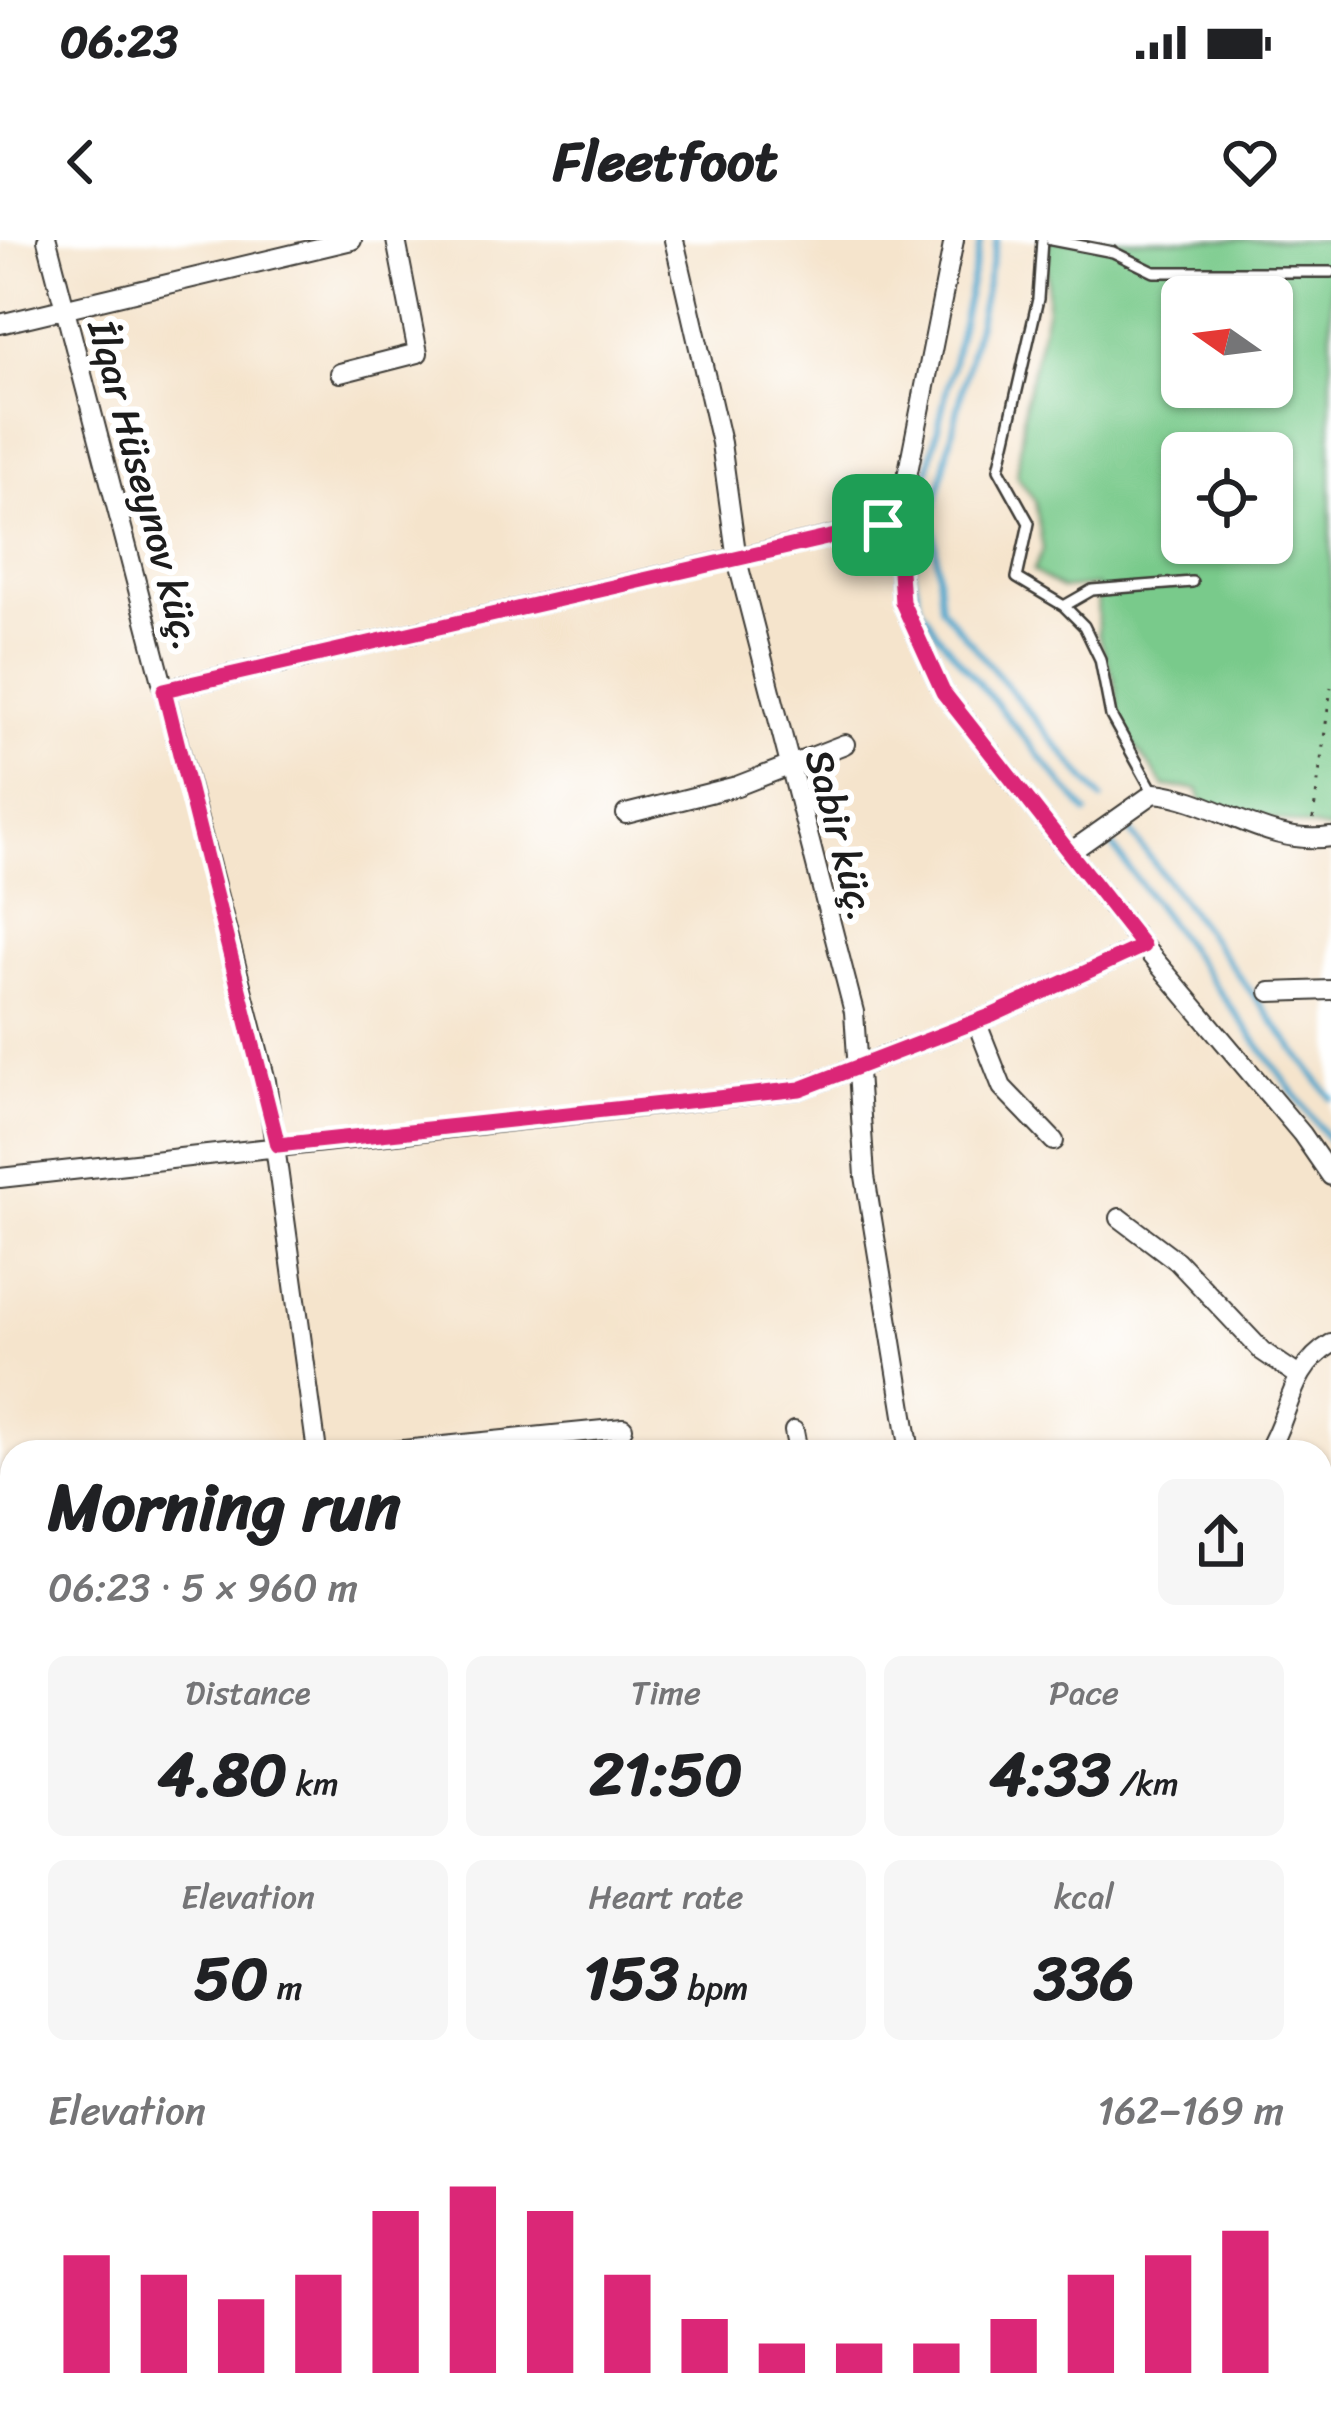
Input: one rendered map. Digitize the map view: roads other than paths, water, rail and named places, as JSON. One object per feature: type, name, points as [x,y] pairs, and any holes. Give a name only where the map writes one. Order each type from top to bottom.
[{"type":"street","name":"İlqar Hüseynov küç.","points":[[47,240],[278,1145],[315,1440]]},
{"type":"street","points":[[0,323],[352,240]]},
{"type":"street","points":[[340,373],[418,353],[396,240]]},
{"type":"street","name":"Sabir küç.","points":[[674,240],[714,409],[737,560],[854,1012],[865,1176],[908,1440]]},
{"type":"street","points":[[954,240],[897,527],[896,567],[915,639],[943,692],[1143,946],[1302,1134],[1331,1176]]},
{"type":"street","points":[[164,690],[867,528],[897,527]]},
{"type":"street","points":[[626,814],[737,786],[845,744]]},
{"type":"street","points":[[1069,854],[1154,793],[1246,826],[1310,838],[1331,837]]},
{"type":"street","points":[[0,1178],[800,1089],[976,1021],[1143,946]]},
{"type":"street","points":[[1270,992],[1331,990]]},
{"type":"street","points":[[976,1021],[1002,1087],[1054,1141]]},
{"type":"street","points":[[1120,1218],[1177,1261],[1262,1351],[1296,1374]]},
{"type":"street","points":[[1275,1440],[1296,1374],[1331,1344]]},
{"type":"street","points":[[503,1440],[623,1428]]},
{"type":"street","points":[[794,1431],[795,1440]]},
{"type":"lane","points":[[1042,240],[1038,299],[999,469],[1029,523],[1018,578],[1064,606],[1084,626],[1100,659],[1111,716],[1154,793]]},
{"type":"lane","points":[[1052,240],[1113,252],[1154,272],[1331,272]]},
{"type":"lane","points":[[1064,606],[1092,590],[1192,582]]},
{"type":"waterway","points":[[981,240],[918,515],[913,570],[920,605],[938,634],[1087,813]]},
{"type":"waterway","points":[[997,240],[933,516],[941,607],[1102,799]]},
{"type":"waterway","points":[[1126,826],[1331,1098]]},
{"type":"waterway","points":[[1108,840],[1331,1143]]}]
